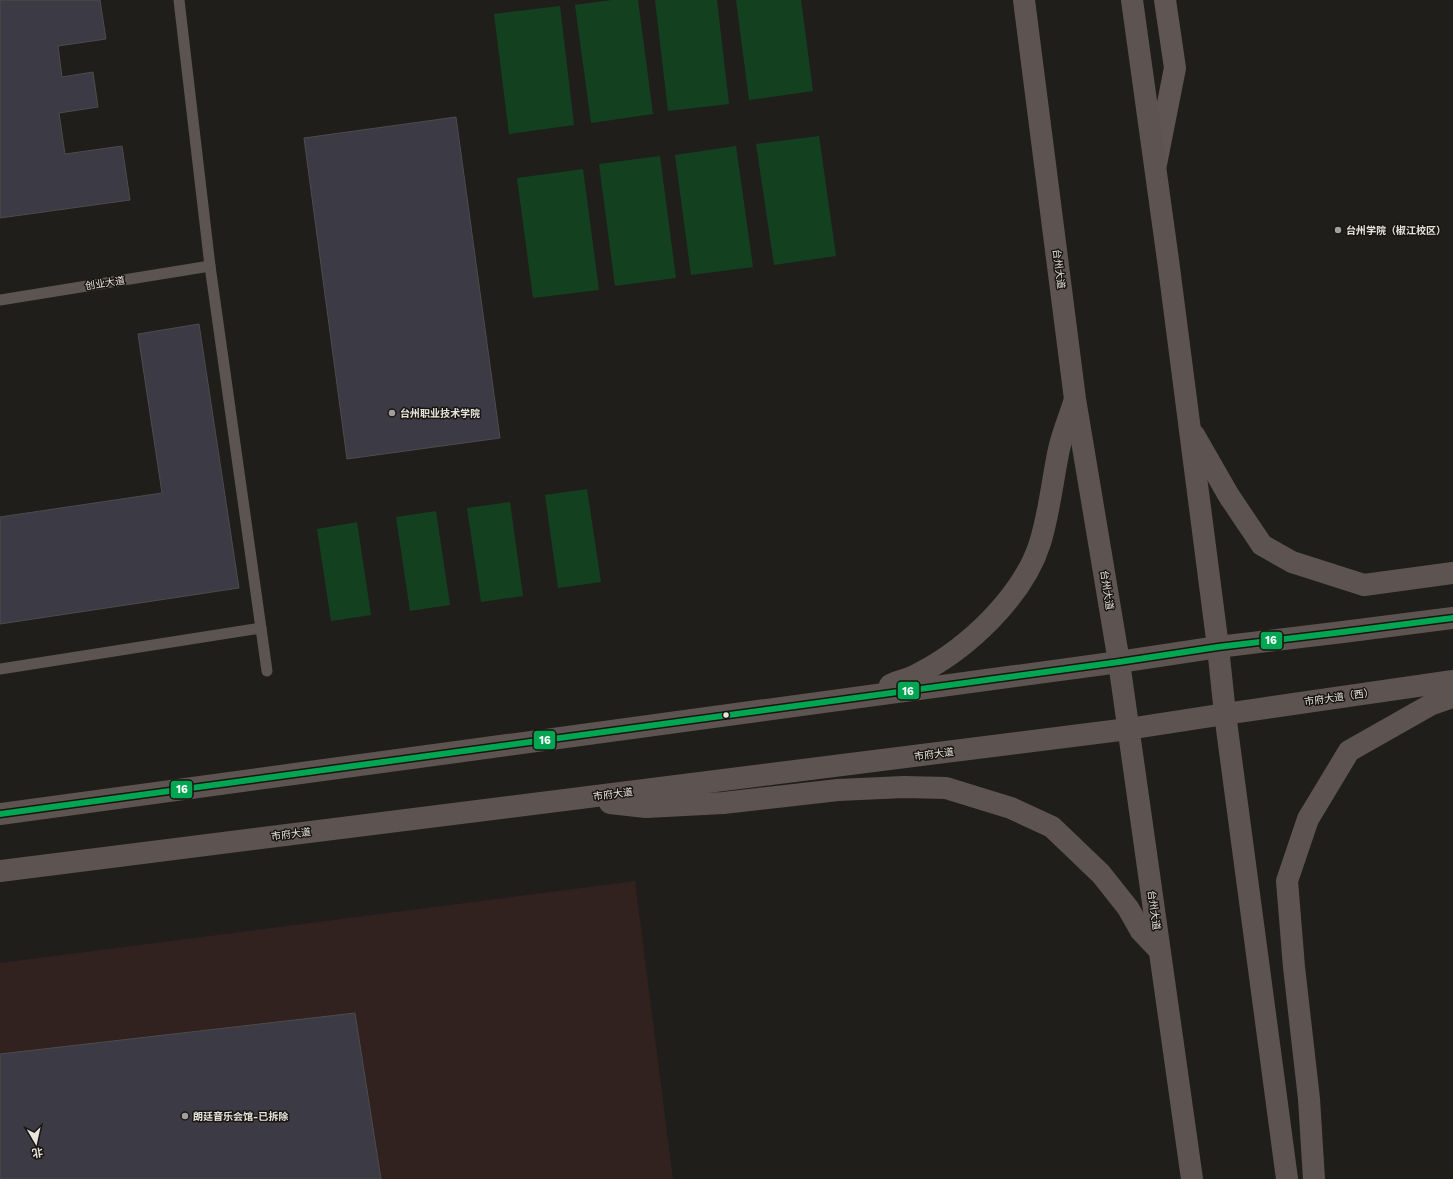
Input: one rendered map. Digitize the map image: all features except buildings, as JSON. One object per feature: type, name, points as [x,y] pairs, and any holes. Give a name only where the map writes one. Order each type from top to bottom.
[{"type":"main road","name":"台州大道","points":[[1024,0],[1075,398],[1119,662],[1192,1179]]},
{"type":"main road","points":[[1132,0],[1287,1179]]},
{"type":"main road","points":[[1155,169],[1175,68],[1165,0]]},
{"type":"main road","points":[[854,698],[918,674],[960,648],[1000,611],[1027,573],[1040,544],[1053,486],[1058,452],[1075,398]]},
{"type":"main road","points":[[1189,426],[1228,496],[1262,544],[1292,562],[1364,584],[1453,573]]},
{"type":"main road","points":[[0,814],[1119,662],[1218,646],[1453,618]]},
{"type":"main road","name":"市府大道（西）","points":[[1225,714],[1453,680]]},
{"type":"main road","points":[[1314,1179],[1309,1100],[1286,881],[1308,819],[1349,751],[1432,704],[1453,696]]},
{"type":"main road","name":"市府大道","points":[[0,871],[1128,729],[1225,714]]},
{"type":"main road","points":[[573,799],[646,806],[723,803],[838,790],[904,787],[946,788],[1010,808],[1052,827],[1101,874],[1128,908],[1140,931],[1159,950]]},
{"type":"lane","points":[[179,0],[210,266],[267,671]]},
{"type":"lane","name":"创业大道","points":[[0,300],[210,266]]},
{"type":"lane","points":[[0,670],[261,628]]},
{"type":"shaded area","points":[[635,881],[673,1179],[0,1179],[0,963]]},
{"type":"green space","points":[[612,0],[638,0],[653,114],[591,123],[575,5]]},
{"type":"green space","points":[[655,0],[717,0],[729,104],[668,111]]},
{"type":"green space","points":[[736,0],[801,0],[813,91],[749,100]]},
{"type":"green space","points":[[560,6],[574,125],[509,134],[494,14]]},
{"type":"green space","points":[[819,136],[836,256],[774,265],[756,144]]},
{"type":"green space","points":[[736,146],[753,267],[691,275],[675,155]]},
{"type":"green space","points":[[660,156],[676,278],[615,286],[599,164]]},
{"type":"green space","points":[[583,169],[599,290],[533,298],[517,178]]},
{"type":"green space","points":[[587,489],[601,582],[558,588],[545,495]]},
{"type":"green space","points":[[510,502],[523,596],[481,602],[467,508]]},
{"type":"green space","points":[[436,511],[450,605],[410,611],[396,517]]},
{"type":"green space","points":[[357,522],[371,615],[331,621],[317,529]]},
{"type":"transit line","name":"16","points":[[0,814],[1119,662],[1218,647],[1453,618]]},
{"type":"place","name":"台州学院（椒江校区）","points":[[1338,230]]},
{"type":"place","name":"台州职业技术学院","points":[[392,413]]},
{"type":"place","name":"朗廷音乐会馆-已拆除","points":[[185,1116]]}]
